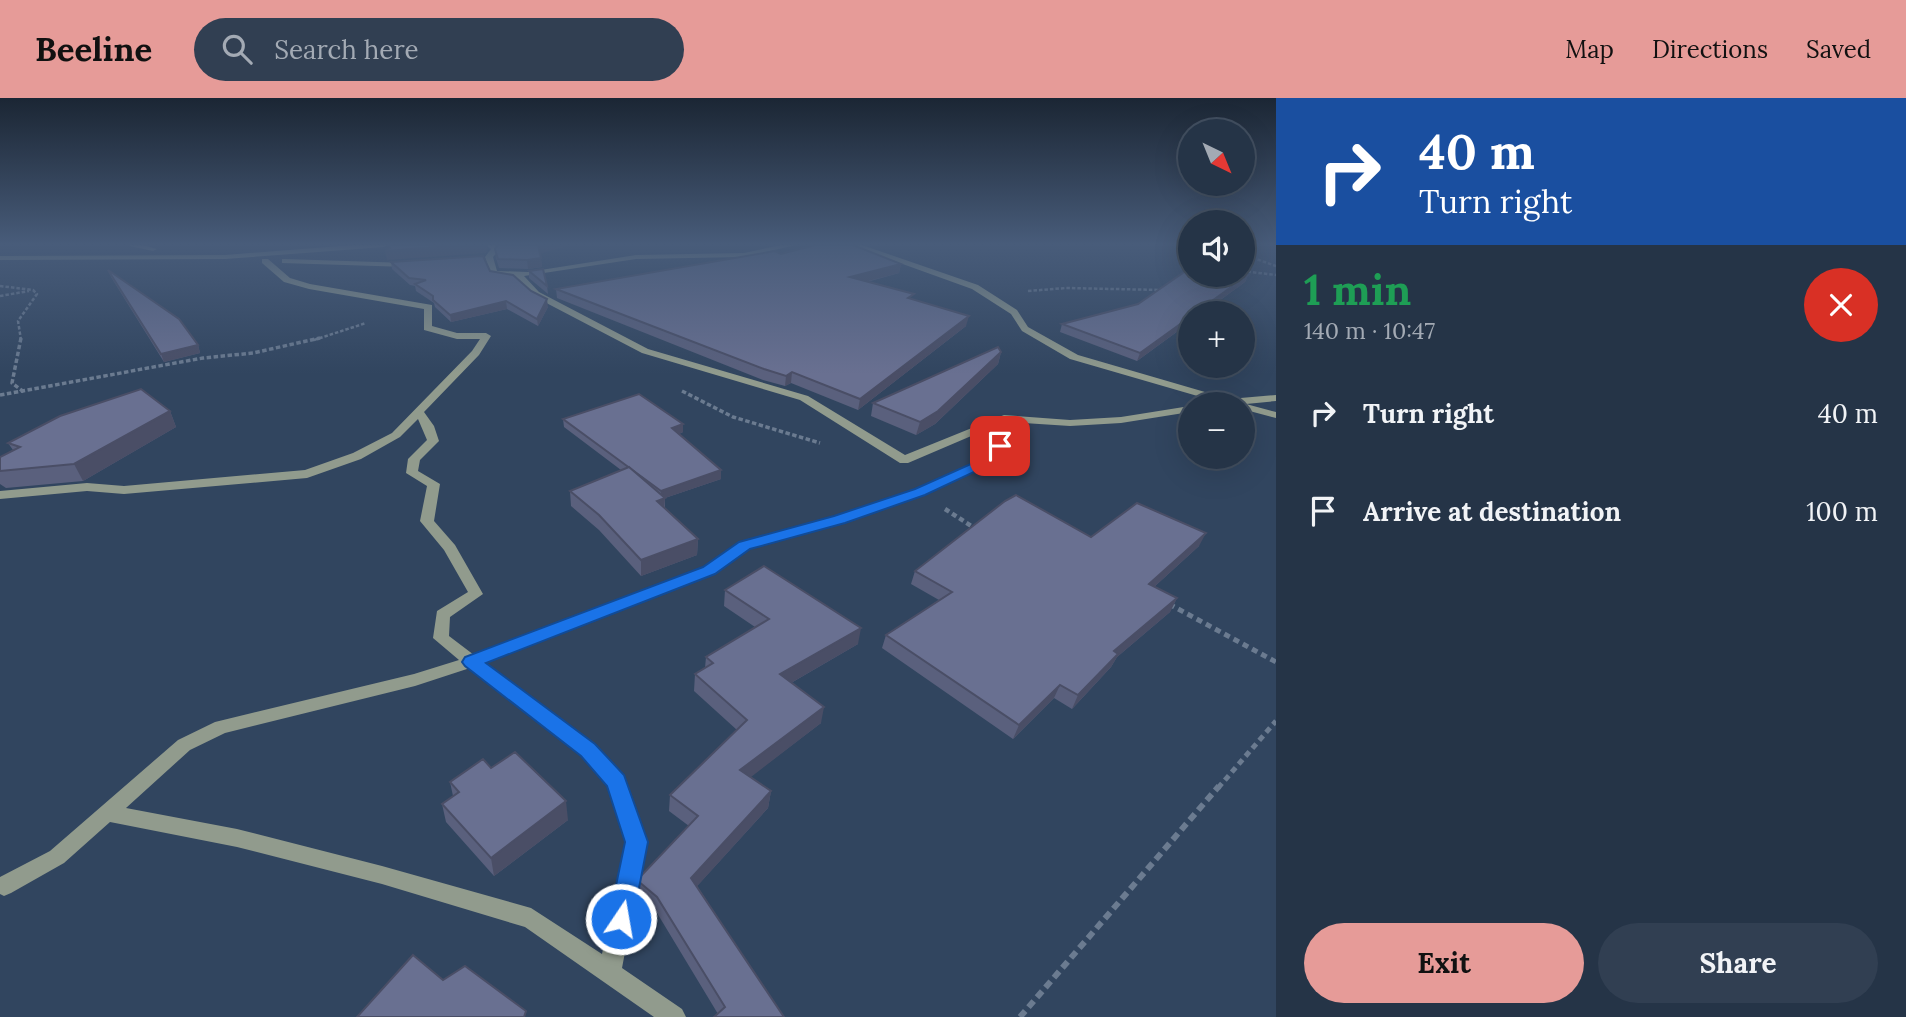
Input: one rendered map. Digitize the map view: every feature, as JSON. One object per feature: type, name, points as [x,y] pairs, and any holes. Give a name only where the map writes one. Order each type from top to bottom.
[{"type":"street","points":[[0,495],[87,488],[124,490],[307,474],[357,456],[387,440],[419,413],[476,353],[486,336],[457,336],[427,328],[429,307],[320,288]]},
{"type":"street","points":[[532,288],[536,294],[645,351],[804,398],[904,460],[1004,418],[1070,423],[1121,420],[1178,411]]},
{"type":"street","points":[[976,288],[1014,312],[1025,329],[1074,357],[1188,392]]},
{"type":"street","points":[[1255,401],[1276,398]]},
{"type":"street","points":[[1255,409],[1276,415]]},
{"type":"street","points":[[419,413],[428,426],[433,441],[414,459],[412,473],[434,484],[427,521],[450,548],[476,594],[442,615],[441,638],[588,750],[616,782],[636,842],[610,971]]},
{"type":"street","points":[[4,886],[57,857],[184,744],[221,727],[415,680],[471,662],[597,611],[709,571],[745,546],[840,519],[920,492],[985,463],[1000,446],[1004,418]]},
{"type":"street","points":[[107,813],[237,838],[382,875],[531,918],[674,1017]]},
{"type":"path","points":[[16,288],[33,290],[37,294],[18,321],[21,340],[14,362],[12,383],[25,392]]},
{"type":"path","points":[[984,288],[1026,292],[1047,288],[1150,291],[1169,288]]},
{"type":"path","points":[[0,296],[33,290]]},
{"type":"path","points":[[0,396],[203,358],[253,353],[314,340],[370,322]]},
{"type":"path","points":[[645,351],[674,386],[713,411],[736,421],[832,447]]},
{"type":"path","points":[[920,492],[981,532]]},
{"type":"path","points":[[1165,602],[1276,662]]},
{"type":"path","points":[[1020,1017],[1276,721]]},
{"type":"building","points":[[119,288],[134,288],[179,319],[198,345],[161,354]]},
{"type":"building","points":[[421,288],[527,288],[547,299],[537,319],[506,301],[450,315],[433,300],[433,296]]},
{"type":"building","points":[[891,288],[914,294],[908,298],[969,316],[860,399],[792,372],[786,376],[764,369],[556,289]]},
{"type":"building","points":[[1161,288],[1230,288],[1212,301],[1178,301],[1178,326],[1140,353],[1062,324],[1138,304]]},
{"type":"building","points":[[998,347],[1001,352],[938,411],[920,422],[873,403]]},
{"type":"building","points":[[141,389],[170,411],[74,464],[0,471],[0,457],[20,447],[8,443],[60,416]]},
{"type":"building","points":[[639,394],[683,424],[672,428],[721,470],[661,491],[563,419]]},
{"type":"building","points":[[629,467],[665,498],[657,501],[698,539],[641,560],[599,515],[570,491]]},
{"type":"building","points":[[1016,495],[1091,537],[1137,503],[1206,533],[1149,584],[1177,598],[1114,651],[1118,654],[1078,695],[1060,685],[1019,725],[886,635],[952,592],[915,571]]},
{"type":"building","points":[[764,566],[861,628],[780,674],[824,707],[740,770],[771,791],[691,878],[784,1017],[714,1017],[725,1007],[657,897],[638,881],[698,816],[670,795],[747,720],[695,674],[713,663],[706,657],[769,619],[725,590]]},
{"type":"building","points":[[515,752],[566,801],[491,858],[442,804],[459,792],[450,782],[483,759],[491,768]]},
{"type":"building","points":[[413,955],[443,980],[465,966],[526,1011],[524,1017],[357,1017]]},
{"type":"route","points":[[621,919],[636,842],[616,782],[588,750],[471,662],[597,611],[709,571],[745,546],[840,519],[920,492],[985,463],[1000,446]]}]
